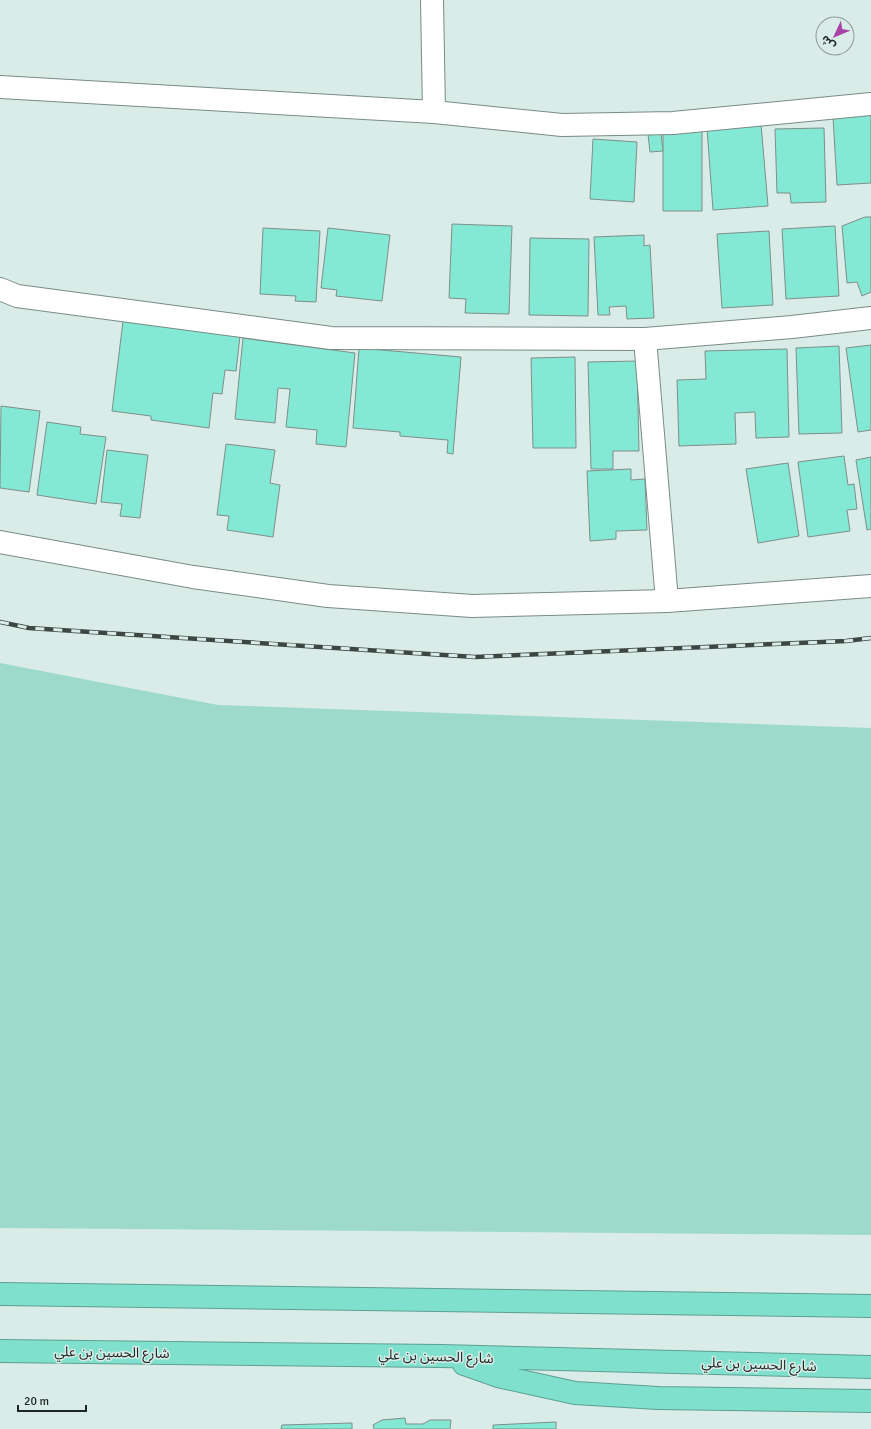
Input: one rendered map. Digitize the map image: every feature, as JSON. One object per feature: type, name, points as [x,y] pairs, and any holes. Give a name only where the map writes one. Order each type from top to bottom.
[{"type":"highway","points":[[0,1294],[871,1306]]},
{"type":"highway","name":"شارع الحسين بن علي","points":[[0,1351],[441,1356],[871,1367]]},
{"type":"highway","points":[[441,1356],[498,1376],[575,1393],[658,1398],[871,1401]]},
{"type":"street","points":[[432,0],[434,112]]},
{"type":"street","points":[[0,87],[434,112],[562,125],[673,123],[871,104]]},
{"type":"street","points":[[0,289],[17,296],[331,338],[645,339],[792,327],[871,318]]},
{"type":"street","points":[[645,339],[668,601]]},
{"type":"street","points":[[0,542],[193,577],[328,596],[472,606],[668,601],[871,586]]},
{"type":"green space","points":[[0,663],[218,705],[871,728],[871,1235],[0,1228]]},
{"type":"building","points":[[871,115],[871,183],[837,185],[833,117]]},
{"type":"building","points":[[761,124],[768,206],[713,210],[707,128]]},
{"type":"building","points":[[663,128],[702,129],[702,211],[663,211]]},
{"type":"building","points":[[824,128],[826,202],[791,203],[790,193],[777,193],[775,129]]},
{"type":"building","points":[[661,133],[663,151],[650,152],[648,134]]},
{"type":"building","points":[[593,139],[637,142],[634,202],[590,199]]},
{"type":"building","points":[[865,217],[871,217],[871,292],[862,296],[857,282],[847,283],[842,226]]},
{"type":"building","points":[[452,224],[512,226],[509,314],[465,313],[466,299],[449,298]]},
{"type":"building","points":[[835,226],[839,296],[786,299],[782,229]]},
{"type":"building","points":[[263,228],[320,231],[316,302],[295,301],[296,296],[260,294]]},
{"type":"building","points":[[328,228],[390,235],[382,301],[336,296],[337,290],[321,288]]},
{"type":"building","points":[[769,231],[773,305],[722,308],[717,234]]},
{"type":"building","points":[[644,235],[644,246],[650,245],[654,318],[627,319],[626,306],[609,307],[610,315],[598,315],[594,237]]},
{"type":"building","points":[[530,238],[589,239],[588,316],[529,315]]},
{"type":"building","points":[[123,321],[240,336],[236,371],[225,370],[222,394],[213,393],[209,428],[151,420],[151,416],[112,411]]},
{"type":"building","points":[[243,338],[355,353],[346,447],[316,444],[317,430],[286,427],[290,389],[278,388],[275,423],[235,419]]},
{"type":"building","points":[[871,345],[871,430],[858,432],[846,348]]},
{"type":"building","points":[[839,346],[842,433],[799,434],[796,348]]},
{"type":"building","points":[[359,348],[461,357],[453,454],[447,453],[448,440],[400,436],[400,432],[353,428]]},
{"type":"building","points":[[787,349],[789,437],[756,438],[755,412],[735,413],[736,444],[679,446],[677,380],[706,379],[705,351]]},
{"type":"building","points":[[575,357],[576,448],[533,448],[531,358]]},
{"type":"building","points":[[637,361],[639,451],[613,451],[613,469],[591,469],[588,362]]},
{"type":"building","points":[[1,406],[40,411],[29,492],[0,488]]},
{"type":"building","points":[[47,422],[81,427],[80,434],[106,437],[96,504],[37,495]]},
{"type":"building","points":[[226,444],[275,450],[270,483],[280,485],[273,537],[227,530],[229,516],[217,515]]},
{"type":"building","points":[[107,450],[148,455],[140,518],[120,516],[122,504],[101,502]]},
{"type":"building","points":[[844,456],[848,485],[854,484],[857,509],[847,510],[850,531],[808,537],[798,462]]},
{"type":"building","points":[[871,457],[871,529],[867,530],[856,460]]},
{"type":"building","points":[[788,463],[799,536],[758,543],[746,469]]},
{"type":"building","points":[[631,469],[631,480],[645,479],[647,530],[616,531],[616,539],[590,541],[587,471]]},
{"type":"building","points":[[405,1418],[406,1424],[423,1424],[430,1420],[451,1420],[450,1429],[374,1429],[373,1425],[382,1420]]},
{"type":"building","points":[[556,1422],[556,1429],[493,1429],[493,1425]]},
{"type":"building","points":[[352,1423],[352,1429],[281,1429],[282,1425]]},
{"type":"railway","points":[[0,622],[29,628],[475,657],[846,641],[871,638]]}]
